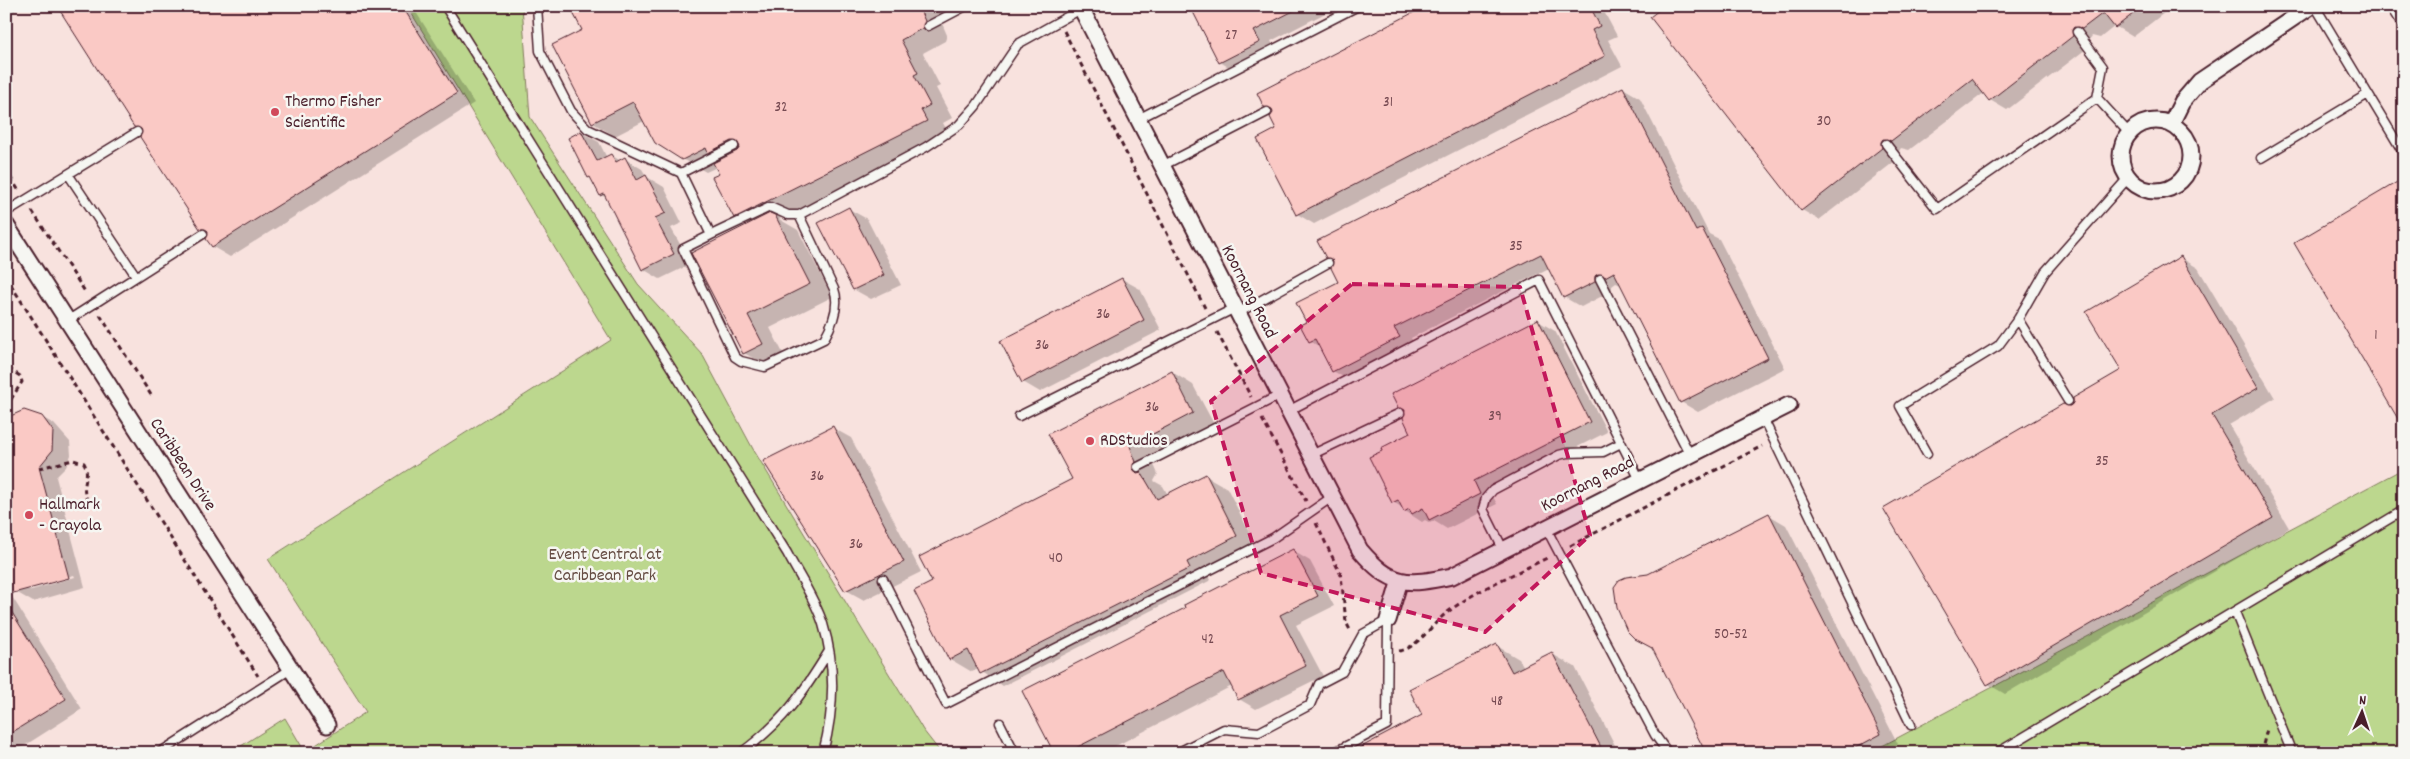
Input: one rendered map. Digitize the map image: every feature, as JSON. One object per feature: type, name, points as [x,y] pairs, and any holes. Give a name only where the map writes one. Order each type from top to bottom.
[{"type":"street","points":[[2171,124],[2182,102],[2200,81],[2311,6]]},
{"type":"street","name":"Koornang Road","points":[[1080,8],[1360,550],[1374,567],[1390,578],[1409,582],[1452,576],[1789,405]]},
{"type":"street","points":[[2159,120],[2181,130],[2188,140],[2191,152],[2191,164],[2186,175],[2172,187],[2158,191],[2136,186],[2128,178],[2120,160],[2120,152],[2128,132],[2147,121],[2159,120]]},
{"type":"street","name":"Caribbean Drive","points":[[8,233],[67,321],[327,725]]},
{"type":"street","points":[[1388,620],[1400,580]]},
{"type":"lane","points":[[445,6],[787,553],[823,623],[829,651],[831,707],[823,753]]},
{"type":"lane","points":[[537,6],[540,51],[571,111],[588,129],[681,173],[711,235]]},
{"type":"lane","points":[[928,26],[966,6]]},
{"type":"lane","points":[[1138,119],[1358,6]]},
{"type":"lane","points":[[2315,6],[2404,154]]},
{"type":"lane","points":[[2390,6],[2404,28]]},
{"type":"lane","points":[[798,215],[837,297],[836,306],[824,339],[765,366],[741,361],[735,357],[683,250],[770,208],[788,215],[798,215],[936,142],[970,115],[1018,44],[1080,8]]},
{"type":"lane","points":[[1886,144],[1937,209],[2097,98],[2103,67],[2077,32]]},
{"type":"lane","points":[[2261,158],[2368,94]]},
{"type":"lane","points":[[2097,98],[2128,132]]},
{"type":"lane","points":[[1162,166],[1267,112]]},
{"type":"lane","points":[[6,212],[137,132]]},
{"type":"lane","points":[[681,173],[734,146]]},
{"type":"lane","points":[[68,174],[136,276]]},
{"type":"lane","points":[[1927,454],[1900,406],[1998,346],[2018,318],[2045,272],[2128,178]]},
{"type":"lane","points":[[67,321],[203,234]]},
{"type":"lane","points":[[1019,416],[1328,263]]},
{"type":"lane","points":[[1600,279],[1690,455]]},
{"type":"lane","points":[[1288,411],[1539,280],[1640,480]]},
{"type":"lane","points":[[2018,318],[2068,401]]},
{"type":"lane","points":[[1138,467],[1280,395]]},
{"type":"lane","points":[[1311,456],[1400,412]]},
{"type":"lane","points":[[1763,418],[1911,725]]},
{"type":"lane","points":[[1503,550],[1482,510],[1486,498],[1493,490],[1559,455],[1603,452],[1621,443]]},
{"type":"lane","points":[[883,579],[946,704],[1273,538],[1332,497]]},
{"type":"lane","points":[[1997,753],[2235,612],[2270,588],[2404,510]]},
{"type":"lane","points":[[1546,528],[1655,735],[1668,753]]},
{"type":"lane","points":[[2235,612],[2292,753]]},
{"type":"lane","points":[[1177,753],[1224,729],[1259,732],[1310,705],[1319,684],[1342,672],[1363,634],[1388,620]]},
{"type":"lane","points":[[1333,753],[1386,725],[1388,620]]},
{"type":"lane","points":[[741,753],[760,739],[789,711],[829,651]]},
{"type":"lane","points":[[159,753],[291,669]]},
{"type":"lane","points":[[1000,723],[1015,753]]},
{"type":"path","points":[[1058,21],[1311,511],[1341,576],[1346,622],[1351,632],[1360,640]]},
{"type":"path","points":[[6,170],[151,395]]},
{"type":"path","points":[[6,277],[264,686]]},
{"type":"path","points":[[6,407],[22,382],[20,376],[12,370]]},
{"type":"path","points":[[1387,650],[1409,648],[1457,605],[1774,440]]},
{"type":"path","points":[[39,468],[73,460],[84,463],[87,472],[84,492],[87,499]]},
{"type":"highlighted area","points":[[1352,284],[1520,287],[1590,535],[1485,632],[1261,573],[1211,401]]},
{"type":"shaded area","points":[[6,6],[407,6],[611,340],[268,558],[366,712],[305,752],[285,718],[230,753],[6,753]]},
{"type":"shaded area","points":[[522,6],[2404,6],[2404,468],[1869,753],[941,753],[923,730],[753,449],[702,354],[638,284],[530,117]]},
{"type":"green space","name":"Event Central at Caribbean Park","points":[[407,6],[522,6],[530,117],[638,284],[702,354],[753,449],[923,730],[941,753],[230,753],[285,718],[305,752],[366,712],[268,559],[611,340]]},
{"type":"green space","points":[[2404,468],[2404,753],[1869,753],[2395,473]]},
{"type":"building","name":"Thermo Fisher Scientific","points":[[57,6],[402,6],[457,93],[212,247],[206,239],[208,231],[200,229],[140,137],[141,129],[134,127]]},
{"type":"building","points":[[582,6],[918,6],[925,21],[923,28],[901,40],[918,73],[914,75],[930,105],[921,110],[927,121],[734,218],[712,177],[719,174],[713,163],[737,151],[740,147],[737,142],[731,141],[708,153],[706,148],[682,160],[655,143],[633,102],[592,123],[552,45],[582,30],[572,11]]},
{"type":"building","points":[[1190,6],[1303,6],[1254,31],[1260,42],[1219,63]]},
{"type":"building","points":[[1426,6],[1590,6],[1600,26],[1592,30],[1605,56],[1296,215],[1257,139],[1276,129],[1270,117],[1273,113],[1272,109],[1264,107],[1257,93]]},
{"type":"building","points":[[1664,6],[2143,6],[2115,28],[2103,13],[2082,29],[2074,27],[2072,30],[2073,36],[1989,101],[1972,79],[1891,141],[1883,139],[1881,142],[1882,148],[1801,211],[1650,17]]},
{"type":"building","points":[[1623,87],[1696,231],[1702,228],[1768,358],[1680,403],[1614,272],[1605,277],[1598,274],[1595,276],[1595,282],[1563,298],[1541,254],[1394,328],[1400,337],[1332,372],[1315,339],[1309,342],[1300,325],[1306,322],[1296,303],[1338,282],[1331,268],[1333,261],[1326,258],[1317,241]]},
{"type":"building","points":[[581,131],[597,161],[611,154],[616,162],[625,157],[637,180],[646,175],[666,213],[655,218],[674,254],[642,270],[604,194],[600,196],[590,177],[588,178],[568,138]]},
{"type":"building","points":[[2404,178],[2404,429],[2294,243]]},
{"type":"building","points":[[849,207],[884,275],[853,290],[818,223]]},
{"type":"building","points":[[770,213],[775,215],[810,284],[748,315],[763,344],[743,354],[691,253]]},
{"type":"building","points":[[2181,256],[2258,388],[2212,415],[2273,518],[1987,685],[1883,508],[2063,404],[2070,406],[2073,403],[2073,398],[2121,370],[2086,312]]},
{"type":"building","points":[[1122,278],[1144,320],[1022,383],[1000,341]]},
{"type":"building","points":[[1538,319],[1590,422],[1474,481],[1480,494],[1429,520],[1423,508],[1412,514],[1409,509],[1404,512],[1398,500],[1392,503],[1369,457],[1382,451],[1381,448],[1410,433],[1403,418],[1405,410],[1398,408],[1391,394]]},
{"type":"building","points":[[1172,371],[1193,413],[1130,446],[1136,462],[1133,464],[1133,469],[1137,473],[1141,472],[1157,499],[1206,474],[1237,536],[1187,562],[1190,568],[980,674],[968,650],[949,660],[914,591],[932,582],[919,557],[1072,479],[1048,434]]},
{"type":"building","name":"Hallmark - Crayola","points":[[24,410],[42,416],[53,431],[52,451],[39,467],[69,578],[6,595],[6,418]]},
{"type":"building","points":[[833,426],[904,562],[845,591],[763,461]]},
{"type":"building","points":[[1769,513],[1881,734],[1846,753],[1706,753],[1652,648],[1635,639],[1627,631],[1617,608],[1614,587],[1619,580],[1626,577],[1648,574]]},
{"type":"building","points":[[1293,549],[1318,596],[1280,615],[1306,666],[1238,700],[1224,672],[1066,753],[1054,753],[1022,691],[1185,608],[1184,605]]},
{"type":"building","points":[[6,603],[66,699],[6,736]]},
{"type":"building","points":[[1497,644],[1512,672],[1552,652],[1604,753],[1350,753],[1422,715],[1409,689]]},
{"type":"place","name":"Thermo Fisher Scientific","points":[[275,112]]},
{"type":"place","name":"RDStudios","points":[[1090,441]]},
{"type":"place","name":"Hallmark - Crayola","points":[[29,515]]}]
